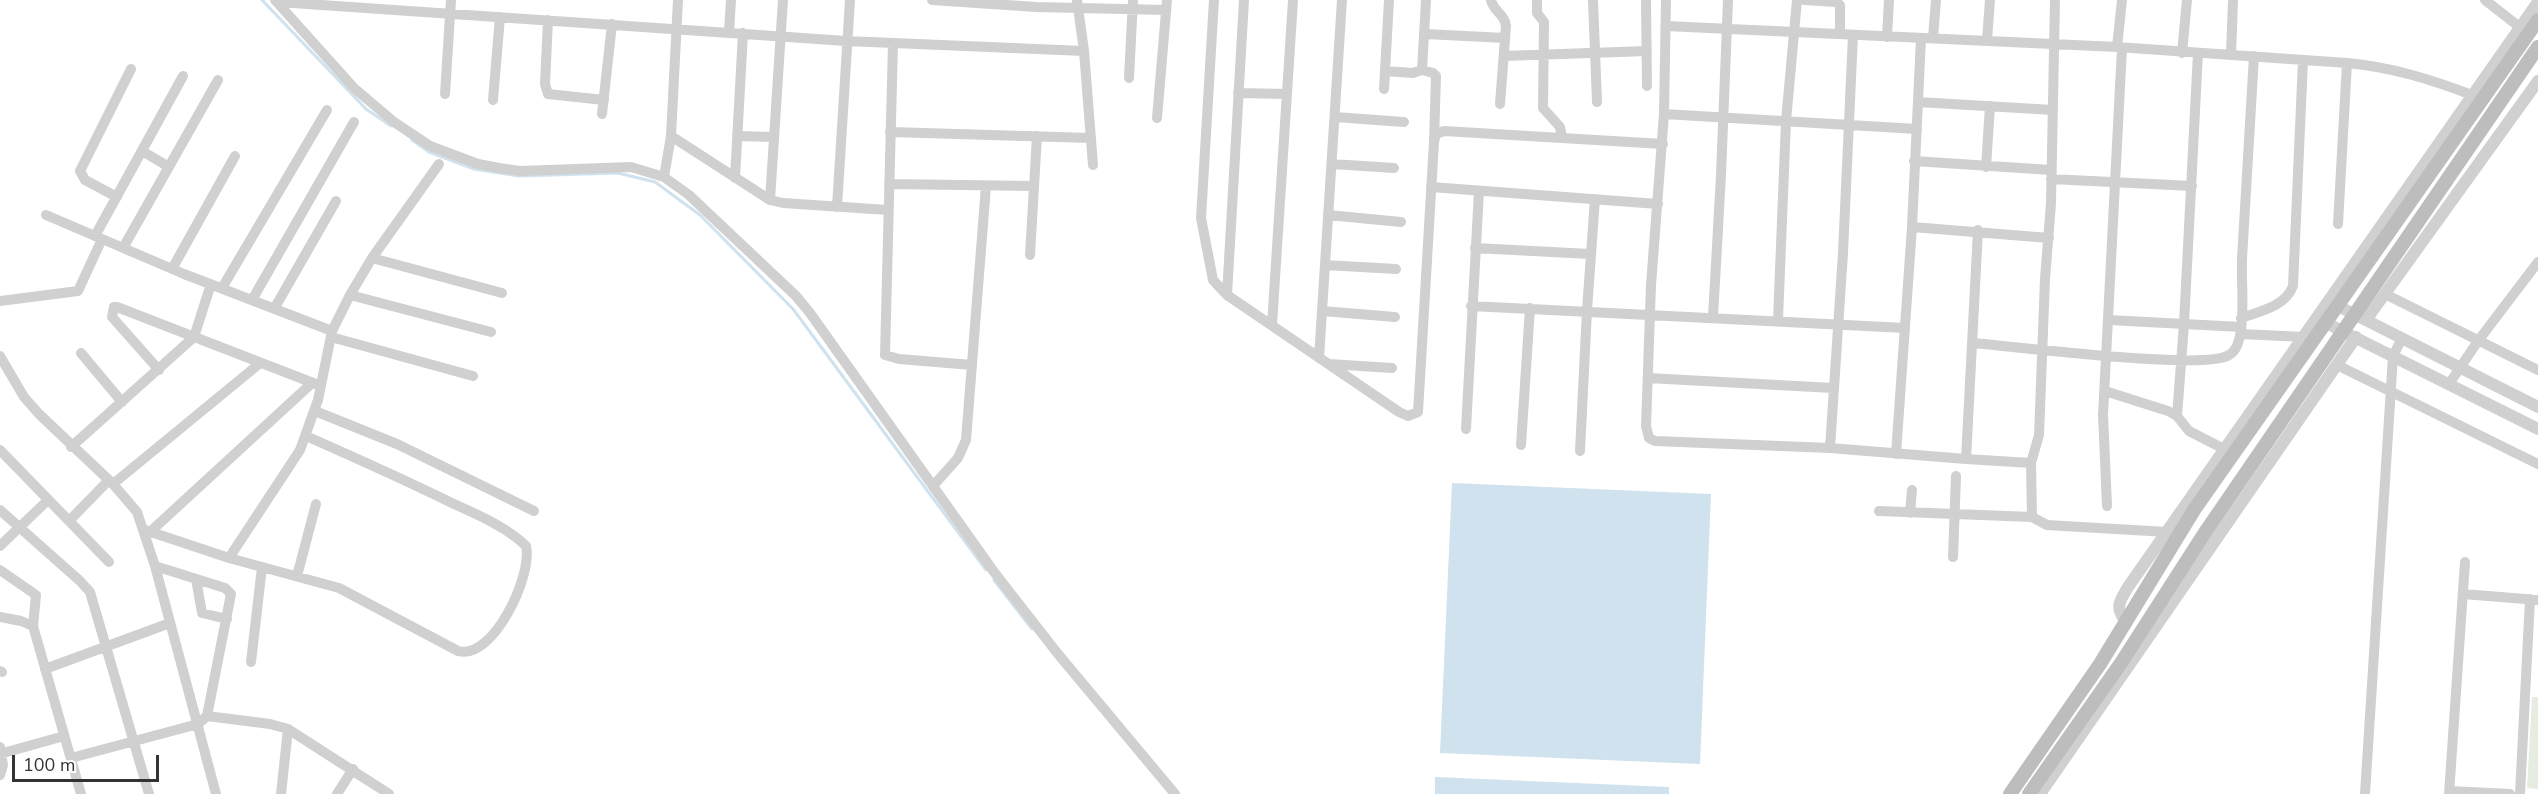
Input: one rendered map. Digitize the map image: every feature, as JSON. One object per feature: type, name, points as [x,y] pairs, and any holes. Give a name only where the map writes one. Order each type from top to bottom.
[{"type":"main road","points":[[2010,794],[2100,664],[2194,510],[2338,306],[2524,30],[2538,20]]},
{"type":"main road","points":[[2029,794],[2121,663],[2204,534],[2343,331],[2360,317],[2538,47]]},
{"type":"main road","points":[[2141,596],[2158,606]]},
{"type":"street","points":[[445,94],[450,0]]},
{"type":"street","points":[[664,177],[671,136],[678,0]]},
{"type":"street","points":[[729,32],[731,0]]},
{"type":"street","points":[[770,200],[783,0]]},
{"type":"street","points":[[837,207],[850,0]]},
{"type":"street","points":[[932,0],[1166,5],[1157,118]]},
{"type":"street","points":[[1214,0],[1201,218],[1213,280],[1227,295],[1408,416],[1418,412],[1436,76],[1422,70],[1413,73],[1385,71]]},
{"type":"street","points":[[1227,295],[1244,0]]},
{"type":"street","points":[[1272,325],[1293,0]]},
{"type":"street","points":[[1324,361],[1322,310],[1342,0]]},
{"type":"street","points":[[1384,89],[1389,0]]},
{"type":"street","points":[[1422,70],[1426,0]]},
{"type":"street","points":[[1491,0],[1505,19],[1500,104]]},
{"type":"street","points":[[1537,0],[1537,13],[1544,22],[1543,108],[1560,127],[1562,138]]},
{"type":"street","points":[[1593,0],[1597,102]]},
{"type":"street","points":[[1646,0],[1647,87]]},
{"type":"street","points":[[1666,0],[1663,144],[1650,313],[1646,434],[1655,441],[1830,448],[2031,463]]},
{"type":"street","points":[[1713,317],[1728,0]]},
{"type":"street","points":[[1778,320],[1786,121],[1797,0]]},
{"type":"street","points":[[1804,0],[1836,2],[1840,5],[1840,34]]},
{"type":"street","points":[[1887,36],[1889,0]]},
{"type":"street","points":[[1933,38],[1936,0]]},
{"type":"street","points":[[1987,40],[1990,0]]},
{"type":"street","points":[[2032,517],[2031,463],[2039,435],[2045,279],[2049,238],[2055,0]]},
{"type":"street","points":[[2107,506],[2103,436],[2116,183],[2122,0]]},
{"type":"street","points":[[2182,53],[2187,0]]},
{"type":"street","points":[[2231,55],[2233,0]]},
{"type":"street","points":[[2486,0],[2500,5],[2524,30]]},
{"type":"street","points":[[277,1],[387,5],[450,14],[846,41],[1084,51]]},
{"type":"street","points":[[277,1],[354,88],[394,122],[430,146],[478,164],[520,171],[631,167],[664,177],[698,202],[810,312],[994,572],[1058,654],[1175,794]]},
{"type":"street","points":[[2126,621],[2119,613],[2119,603],[2472,96],[2524,30],[2538,2]]},
{"type":"street","points":[[1078,4],[1093,165]]},
{"type":"street","points":[[1129,78],[1132,5]]},
{"type":"street","points":[[493,100],[500,17]]},
{"type":"street","points":[[548,20],[545,84],[548,94],[604,100]]},
{"type":"street","points":[[602,114],[612,24]]},
{"type":"street","points":[[1666,26],[2120,47],[2347,63],[2412,74],[2472,96]]},
{"type":"street","points":[[735,178],[742,33]]},
{"type":"street","points":[[1425,34],[1505,38]]},
{"type":"street","points":[[1830,448],[1839,324],[1853,35]]},
{"type":"street","points":[[1896,454],[1912,227],[1921,38]]},
{"type":"street","points":[[892,43],[885,355],[899,359],[972,365]]},
{"type":"street","points":[[1504,56],[1647,51]]},
{"type":"street","points":[[2177,416],[2198,53]]},
{"type":"street","points":[[1972,343],[2107,356],[2182,359],[2224,358],[2238,347],[2241,326],[2254,56]]},
{"type":"street","points":[[2241,326],[2282,303],[2289,296],[2293,286],[2303,60]]},
{"type":"street","points":[[2338,224],[2347,63]]},
{"type":"street","points":[[117,197],[85,180],[80,171],[131,69]]},
{"type":"street","points":[[0,301],[78,291],[98,238],[117,197],[183,76]]},
{"type":"street","points":[[123,248],[218,80]]},
{"type":"street","points":[[2360,317],[2385,294],[2538,81]]},
{"type":"street","points":[[1238,93],[1287,94]]},
{"type":"street","points":[[1918,102],[2054,110]]},
{"type":"street","points":[[1986,166],[1990,106]]},
{"type":"street","points":[[222,288],[327,110]]},
{"type":"street","points":[[1664,114],[1917,129]]},
{"type":"street","points":[[1335,117],[1404,122]]},
{"type":"street","points":[[252,300],[354,122]]},
{"type":"street","points":[[1434,142],[1436,134],[1444,131],[1663,144]]},
{"type":"street","points":[[890,132],[1091,138]]},
{"type":"street","points":[[671,136],[770,200],[888,210]]},
{"type":"street","points":[[737,136],[774,137]]},
{"type":"street","points":[[1030,255],[1037,136]]},
{"type":"street","points":[[142,151],[169,167]]},
{"type":"street","points":[[172,269],[235,156]]},
{"type":"street","points":[[1914,161],[1986,166],[2116,183],[2192,186]]},
{"type":"street","points":[[230,558],[293,463],[306,436],[315,411],[317,385],[332,334],[350,295],[372,258],[440,164]]},
{"type":"street","points":[[1332,164],[1394,168]]},
{"type":"street","points":[[889,184],[1033,186]]},
{"type":"street","points":[[933,486],[950,469],[964,448],[986,186]]},
{"type":"street","points":[[1431,188],[1658,204]]},
{"type":"street","points":[[1466,429],[1479,191]]},
{"type":"street","points":[[1580,451],[1595,200]]},
{"type":"street","points":[[274,309],[336,201]]},
{"type":"street","points":[[46,215],[332,334],[473,375]]},
{"type":"street","points":[[1328,215],[1401,222]]},
{"type":"street","points":[[1912,227],[1978,230],[2049,238]]},
{"type":"street","points":[[1966,459],[1978,230]]},
{"type":"street","points":[[1475,248],[1590,254]]},
{"type":"street","points":[[372,258],[502,293]]},
{"type":"street","points":[[2449,384],[2478,341],[2538,262]]},
{"type":"street","points":[[1325,265],[1396,269]]},
{"type":"street","points":[[71,447],[194,337],[211,284]]},
{"type":"street","points":[[2385,294],[2538,370]]},
{"type":"street","points":[[350,295],[491,332]]},
{"type":"street","points":[[1471,306],[1650,313],[1905,328]]},
{"type":"street","points":[[2338,306],[2538,406]]},
{"type":"street","points":[[159,370],[112,317],[114,307],[317,385]]},
{"type":"street","points":[[1521,445],[1530,308]]},
{"type":"street","points":[[1322,310],[1395,317]]},
{"type":"street","points":[[2109,320],[2241,326],[2304,337]]},
{"type":"street","points":[[2326,323],[2538,429]]},
{"type":"street","points":[[2040,794],[2356,338]]},
{"type":"street","points":[[2365,794],[2393,356],[2402,338]]},
{"type":"street","points":[[81,352],[122,402]]},
{"type":"street","points":[[0,356],[24,397],[71,447],[111,482],[137,512],[147,531],[170,623],[202,720],[216,794]]},
{"type":"street","points":[[1324,361],[1392,368]]},
{"type":"street","points":[[69,521],[111,482],[259,364]]},
{"type":"street","points":[[2337,366],[2538,464]]},
{"type":"street","points":[[1648,378],[1833,388]]},
{"type":"street","points":[[147,531],[317,385]]},
{"type":"street","points":[[2105,391],[2168,411],[2177,416],[2189,431],[2226,450]]},
{"type":"street","points":[[315,411],[397,444],[534,511]]},
{"type":"street","points":[[147,531],[230,558],[348,591],[458,651],[470,652],[484,644],[512,605],[520,585],[526,546],[517,537],[472,512],[414,483],[306,436]]},
{"type":"street","points":[[0,450],[109,562]]},
{"type":"street","points":[[1953,556],[1956,476]]},
{"type":"street","points":[[1910,513],[1912,490]]},
{"type":"street","points":[[0,546],[48,500]]},
{"type":"street","points":[[297,576],[316,504]]},
{"type":"street","points":[[0,510],[86,587],[93,599],[149,794]]},
{"type":"street","points":[[1879,511],[2032,517],[2047,525],[2168,532]]},
{"type":"street","points":[[2465,562],[2450,792],[2510,794]]},
{"type":"street","points":[[154,566],[228,590],[231,594],[202,720]]},
{"type":"street","points":[[251,662],[262,567]]},
{"type":"street","points":[[0,570],[36,595],[33,626],[81,794]]},
{"type":"street","points":[[196,579],[202,613],[227,619]]},
{"type":"street","points":[[2463,594],[2534,599],[2520,794]]},
{"type":"street","points":[[0,617],[33,626]]},
{"type":"street","points":[[45,669],[170,623]]},
{"type":"street","points":[[71,758],[202,720],[270,724],[288,729],[388,794]]},
{"type":"street","points":[[281,794],[288,729]]},
{"type":"street","points":[[0,775],[3,765],[1,751],[64,736]]},
{"type":"street","points":[[338,794],[353,770]]},
{"type":"shaded area","points":[[2532,697],[2538,697],[2538,789],[2527,788]]},
{"type":"water","points":[[1452,483],[1711,494],[1700,764],[1440,753]]},
{"type":"water","points":[[1435,777],[1669,787],[1669,794],[1435,794]]},
{"type":"waterway","points":[[262,0],[366,109],[391,126]]},
{"type":"waterway","points":[[412,140],[429,152],[474,169],[519,176],[618,173],[655,182],[700,215],[793,309],[986,570]]},
{"type":"waterway","points":[[994,580],[1032,629]]}]
